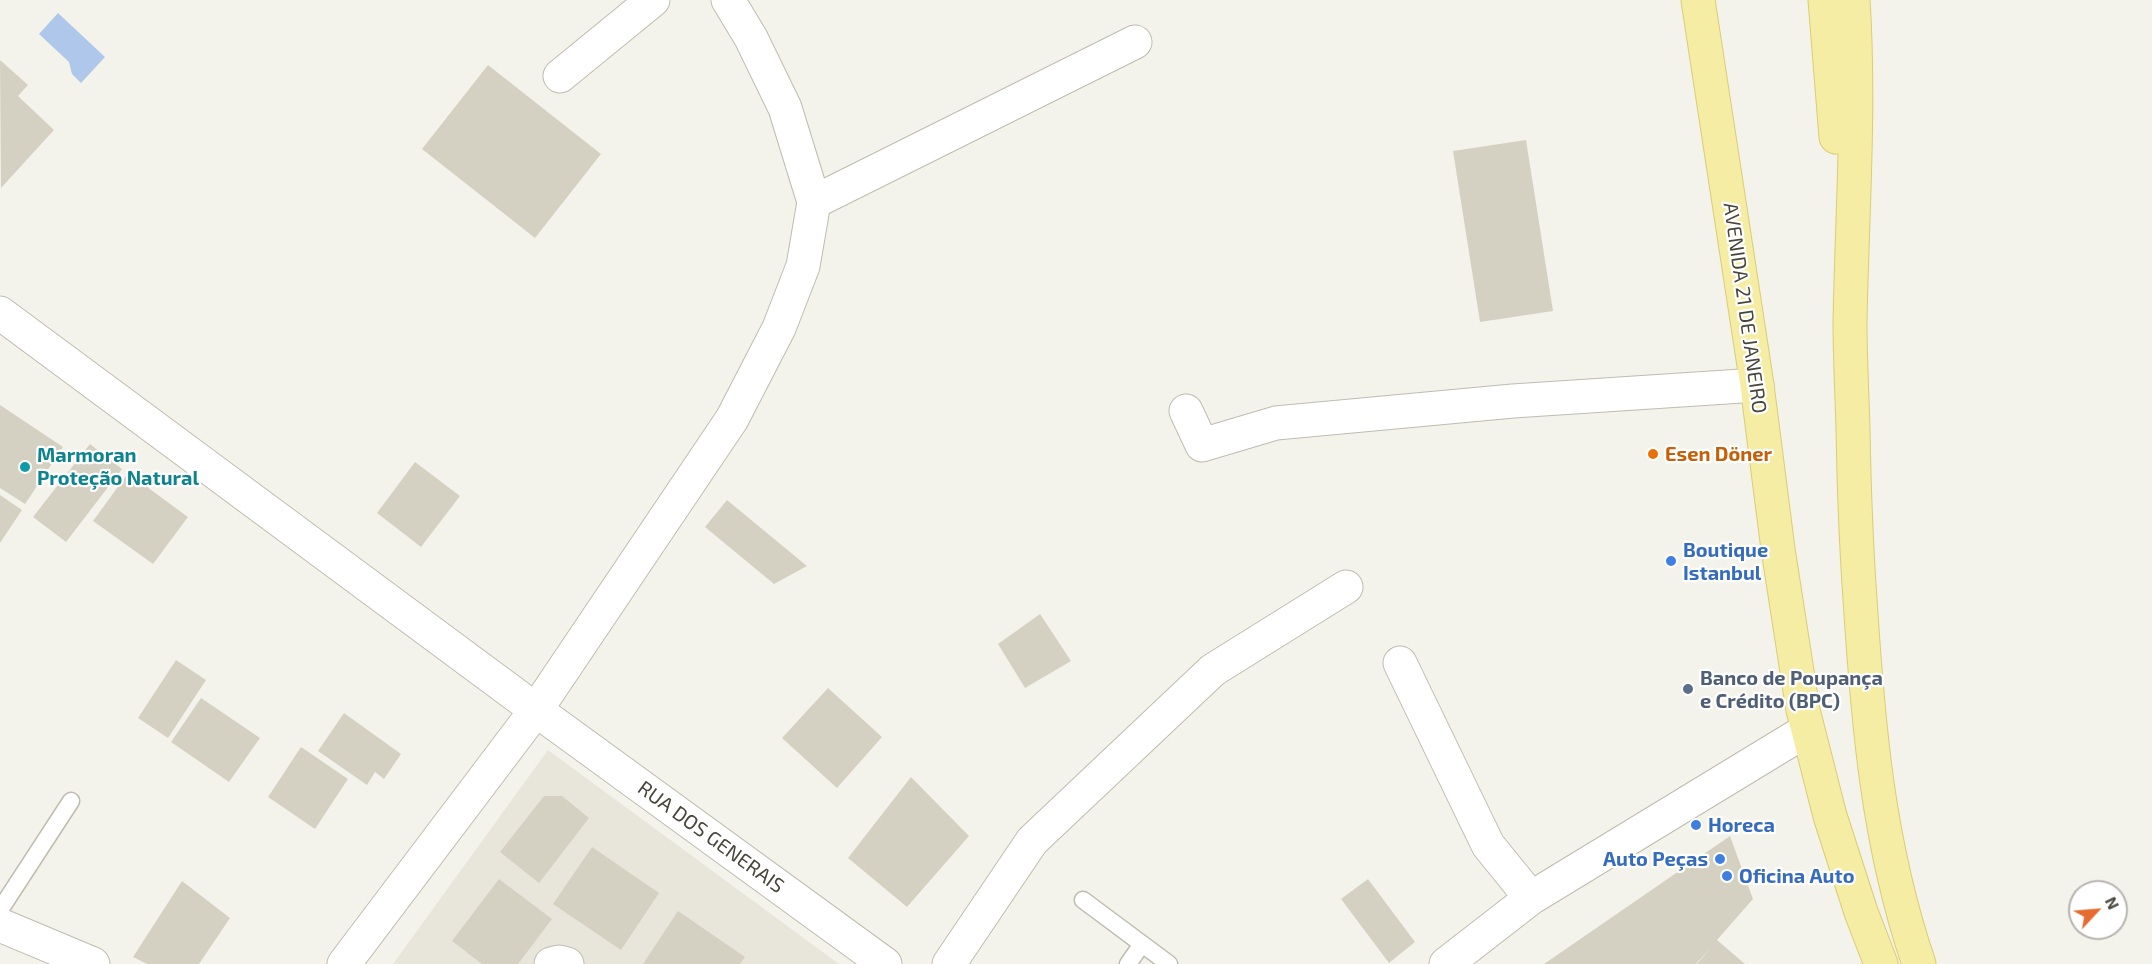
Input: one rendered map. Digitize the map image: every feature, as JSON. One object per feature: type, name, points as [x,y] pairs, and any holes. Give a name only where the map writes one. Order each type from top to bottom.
[{"type":"main road","name":"AVENIDA 21 DE JANEIRO","points":[[1698,0],[1757,385],[1778,549],[1807,730],[1833,827],[1881,964]]},
{"type":"main road","points":[[1718,0],[1750,338]]},
{"type":"main road","points":[[1825,0],[1850,324],[1856,543],[1867,715],[1883,828],[1907,928],[1919,964]]},
{"type":"main road","points":[[1850,324],[1856,146],[1853,0]]},
{"type":"street","points":[[560,76],[653,0]]},
{"type":"street","points":[[344,964],[536,710],[732,419],[779,328],[803,266],[814,202],[785,108],[751,38],[728,0]]},
{"type":"street","points":[[814,202],[1135,42]]},
{"type":"street","name":"RUA DOS GENERAIS","points":[[0,313],[536,710],[885,964]]},
{"type":"street","points":[[1186,411],[1202,446],[1276,423],[1513,401],[1757,385]]},
{"type":"street","points":[[948,964],[1032,841],[1213,670],[1346,587]]},
{"type":"street","points":[[1400,663],[1488,845],[1531,898]]},
{"type":"street","points":[[1446,964],[1531,898],[1807,730]]},
{"type":"street","points":[[0,925],[93,964]]},
{"type":"street","points":[[551,964],[559,962],[567,964]]},
{"type":"lane","points":[[0,910],[71,801]]},
{"type":"lane","points":[[1083,900],[1169,964]]},
{"type":"lane","points":[[1128,964],[1142,944]]},
{"type":"shaded area","points":[[548,750],[839,964],[393,964]]},
{"type":"water","points":[[58,13],[105,57],[81,83],[72,74],[69,62],[39,34]]},
{"type":"building","points":[[0,60],[28,85],[18,96],[54,130],[1,188]]},
{"type":"building","points":[[488,65],[601,154],[535,238],[422,149]]},
{"type":"building","points":[[1526,140],[1553,311],[1480,322],[1453,151]]},
{"type":"building","name":"Marmoran Proteção Natural","points":[[0,405],[63,447],[25,504],[0,488]]},
{"type":"building","points":[[90,444],[122,469],[66,542],[33,517]]},
{"type":"building","points":[[415,462],[460,496],[421,547],[377,513]]},
{"type":"building","points":[[128,473],[188,517],[153,564],[93,521]]},
{"type":"building","points":[[0,495],[22,510],[0,543]]},
{"type":"building","points":[[727,500],[807,566],[774,584],[705,527]]},
{"type":"building","points":[[1040,614],[1071,661],[1025,688],[998,644]]},
{"type":"building","points":[[176,660],[206,680],[168,738],[138,718]]},
{"type":"building","points":[[828,688],[882,737],[837,788],[782,738]]},
{"type":"building","points":[[201,698],[260,738],[229,782],[171,742]]},
{"type":"building","points":[[344,713],[401,754],[384,779],[375,772],[367,785],[318,751]]},
{"type":"building","points":[[301,747],[348,779],[315,829],[268,797]]},
{"type":"building","points":[[911,777],[969,836],[907,907],[848,858]]},
{"type":"building","points":[[544,796],[562,796],[589,818],[539,883],[500,852]]},
{"type":"building","points":[[1730,836],[1753,899],[1717,940],[1745,964],[1697,964],[1711,947],[1696,964],[1544,964]]},
{"type":"building","points":[[592,847],[659,893],[621,950],[553,904]]},
{"type":"building","points":[[499,879],[552,919],[518,964],[482,964],[452,941]]},
{"type":"building","points":[[1368,879],[1415,942],[1389,963],[1341,899]]},
{"type":"building","points":[[182,881],[230,918],[199,964],[147,964],[133,957]]},
{"type":"building","points":[[678,911],[745,957],[740,964],[643,964]]},
{"type":"place","name":"Esen Döner","points":[[1653,454]]},
{"type":"place","name":"Marmoran Proteção Natural","points":[[25,467]]},
{"type":"place","name":"Boutique Istanbul","points":[[1671,561]]},
{"type":"place","name":"Banco de Poupança e Crédito (BPC)","points":[[1688,689]]},
{"type":"place","name":"Horeca","points":[[1696,825]]},
{"type":"place","name":"Auto Peças","points":[[1720,859]]},
{"type":"place","name":"Oficina Auto","points":[[1727,876]]}]
